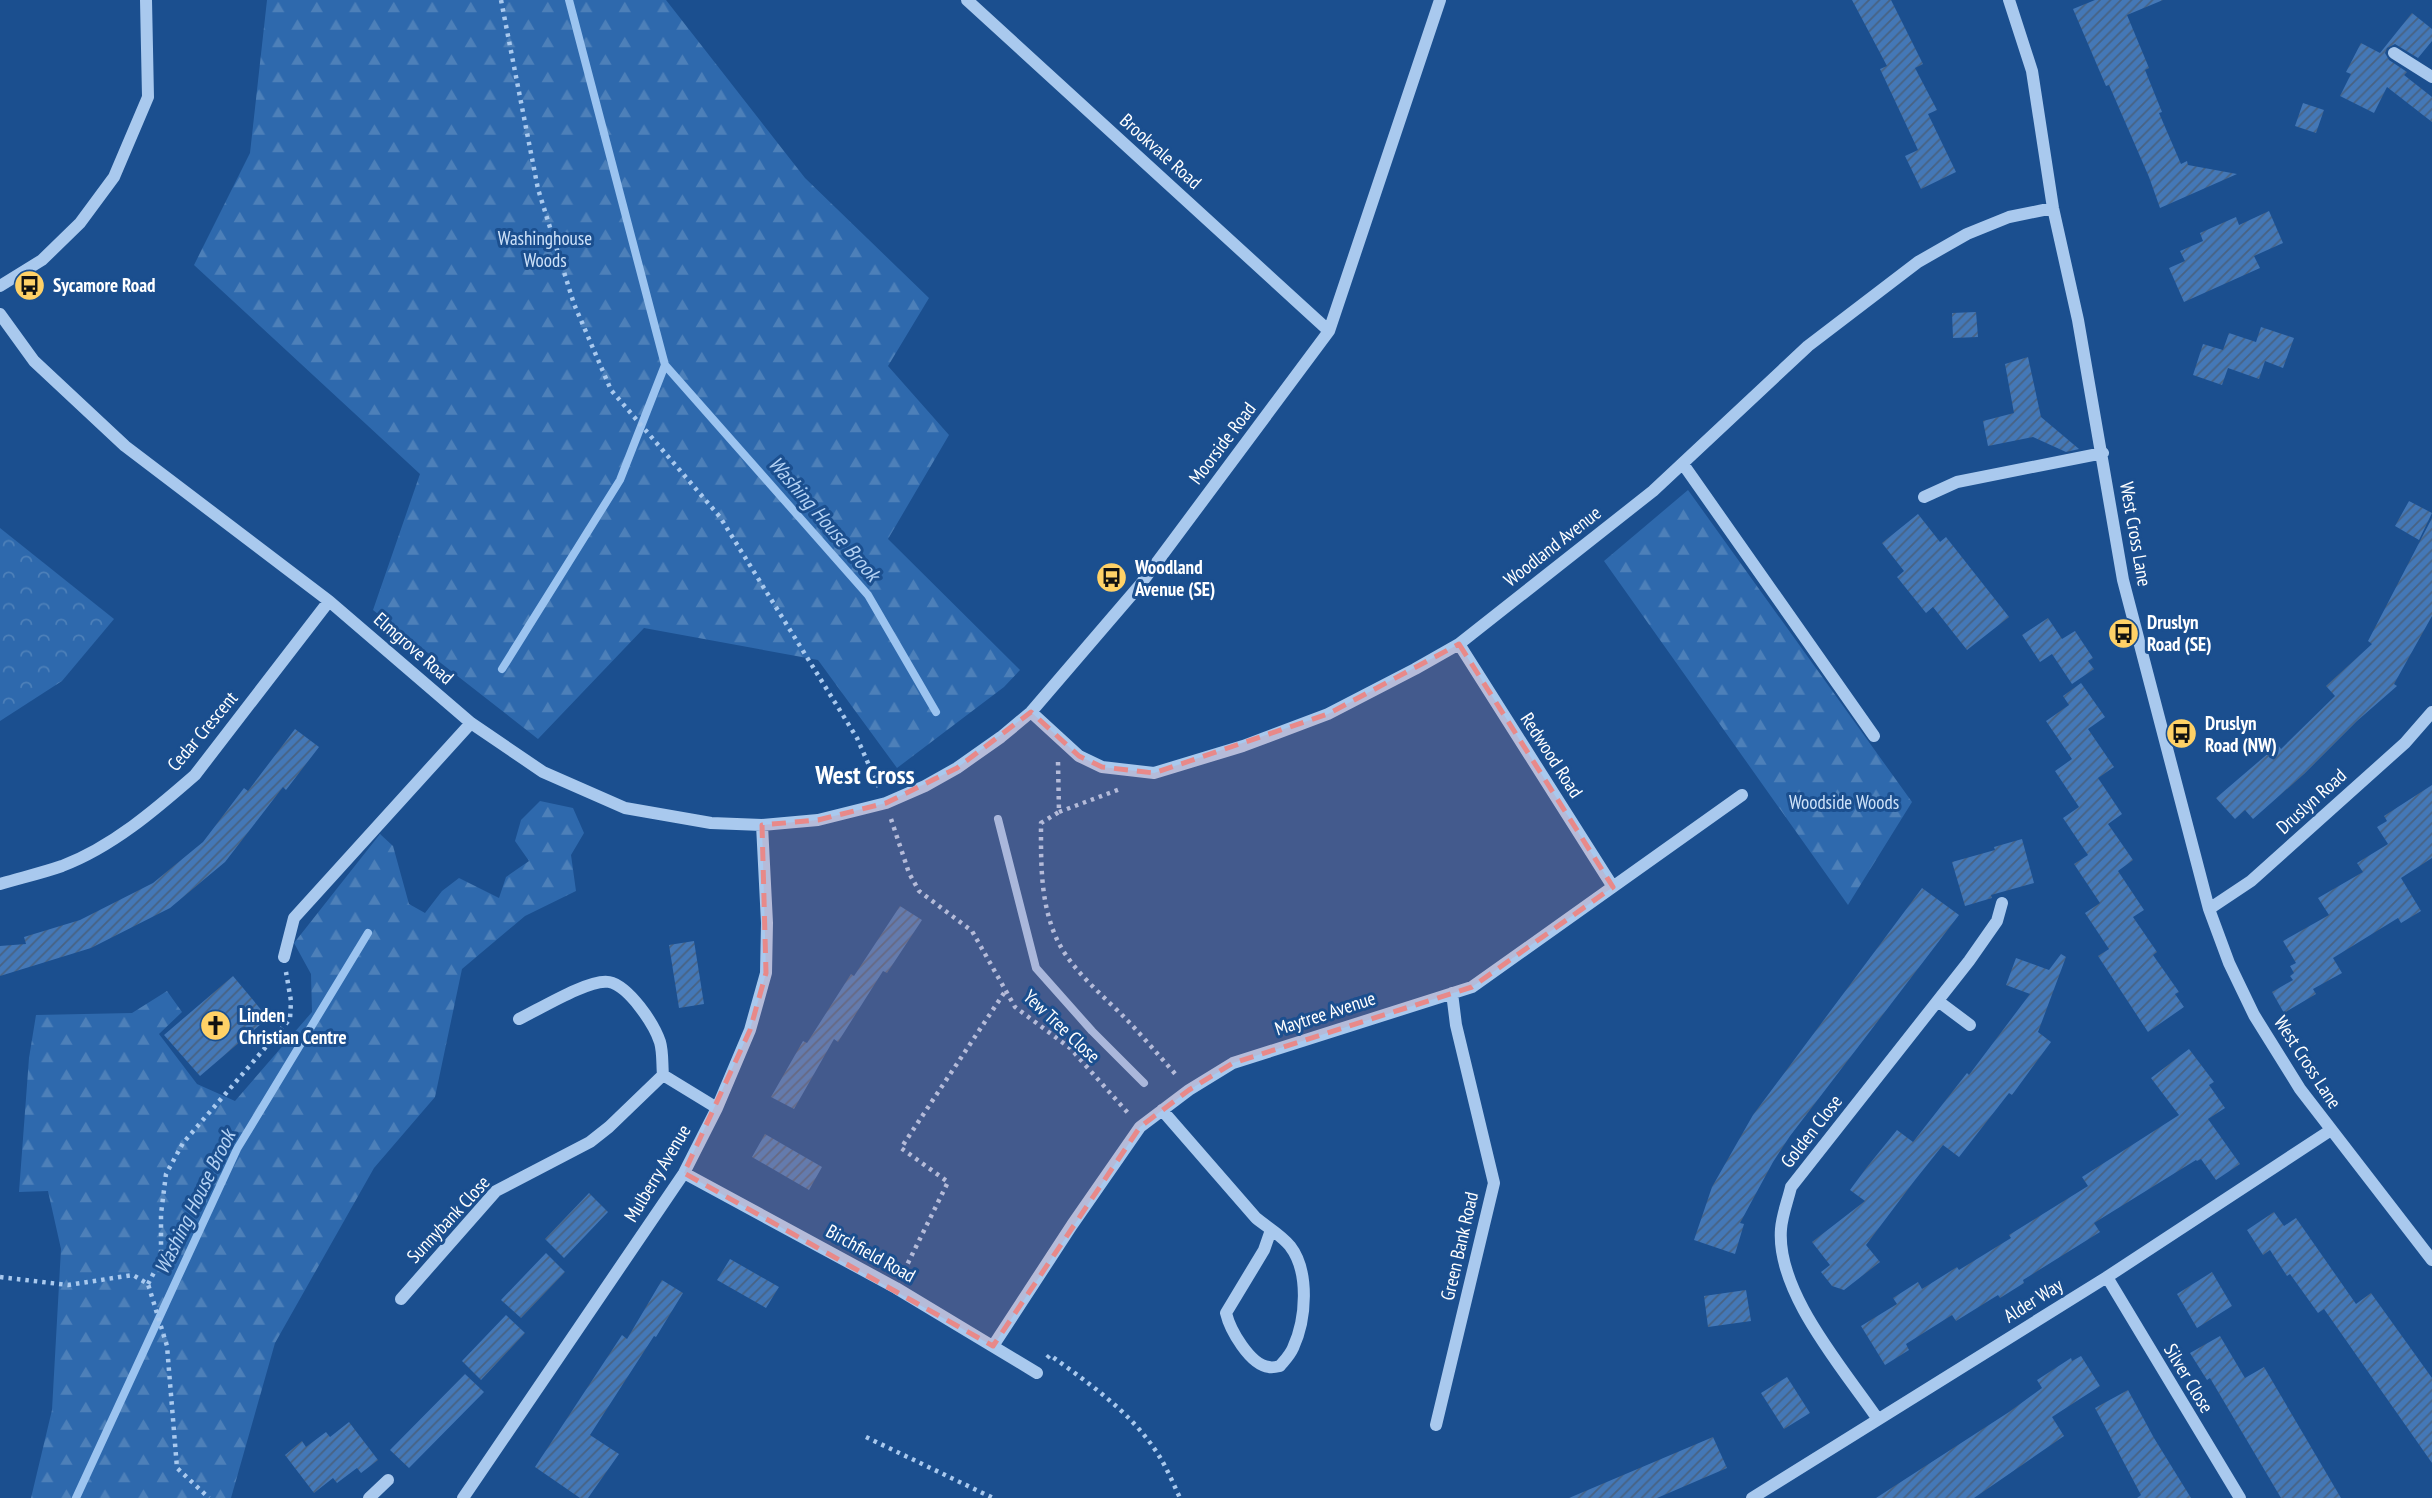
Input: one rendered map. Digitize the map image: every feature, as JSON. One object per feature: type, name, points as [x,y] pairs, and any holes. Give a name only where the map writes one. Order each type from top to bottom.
[{"type":"street","points":[[0,286],[42,260],[80,223],[114,177],[148,97],[146,0]]},
{"type":"street","name":"Brookvale Road","points":[[967,0],[1329,331]]},
{"type":"street","name":"Moorside Road","points":[[886,803],[957,768],[1031,712],[1140,586],[1329,331],[1440,0]]},
{"type":"street","name":"West Cross Lane","points":[[2009,0],[2032,71],[2053,208],[2078,320],[2123,580],[2209,909],[2229,963],[2254,1014],[2300,1089],[2432,1260]]},
{"type":"street","points":[[2394,52],[2432,77]]},
{"type":"street","name":"Woodland Avenue","points":[[1031,712],[1079,757],[1102,767],[1154,773],[1243,746],[1328,714],[1459,644],[1653,491],[1808,345],[1918,262],[1967,234],[2009,217],[2053,208]]},
{"type":"street","name":"Elmgrove Road","points":[[0,314],[34,361],[125,446],[330,601],[471,723],[543,772],[625,808],[711,823],[762,825],[818,820],[886,803]]},
{"type":"street","points":[[1924,497],[1958,482],[2103,453]]},
{"type":"street","points":[[1683,464],[1874,737]]},
{"type":"street","name":"Cedar Crescent","points":[[0,884],[74,860],[116,837],[175,793],[195,775],[330,601]]},
{"type":"street","name":"Redwood Road","points":[[1459,644],[1613,887]]},
{"type":"street","name":"Druslyn Road","points":[[2209,909],[2252,881],[2405,743],[2432,712]]},
{"type":"street","points":[[284,957],[294,918],[471,723]]},
{"type":"street","name":"Maytree Avenue","points":[[993,1346],[1140,1127],[1189,1090],[1234,1063],[1472,987],[1742,795]]},
{"type":"street","name":"Mulberry Avenue","points":[[463,1498],[684,1173],[717,1108],[750,1030],[765,973],[767,923],[762,825]]},
{"type":"street","name":"Golden Close","points":[[1877,1418],[1807,1318],[1785,1270],[1781,1229],[1791,1187],[1969,961],[1997,921],[2001,903]]},
{"type":"street","points":[[519,1019],[587,985],[609,982],[624,991],[642,1008],[660,1043],[663,1075],[717,1108]]},
{"type":"street","name":"Green Bank Road","points":[[1436,1425],[1494,1183],[1456,1025],[1452,993]]},
{"type":"street","points":[[1938,1001],[1970,1025]]},
{"type":"street","name":"Sunnybank Close","points":[[401,1299],[496,1191],[590,1142],[609,1128],[663,1075]]},
{"type":"street","points":[[1162,1111],[1256,1218],[1271,1230],[1291,1248],[1301,1268],[1304,1300],[1300,1331],[1292,1350],[1280,1366],[1268,1367],[1257,1362],[1239,1342],[1229,1327],[1226,1314],[1264,1250],[1271,1230]]},
{"type":"street","name":"Alder Way","points":[[1752,1498],[2107,1277],[2331,1130]]},
{"type":"street","name":"Birchfield Road","points":[[684,1173],[896,1288],[1037,1373]]},
{"type":"street","name":"Silver Close","points":[[2107,1277],[2240,1498]]},
{"type":"street","points":[[369,1498],[388,1480]]},
{"type":"path","name":"Yew Tree Close","points":[[501,0],[538,189],[574,304],[611,390],[720,517],[857,738],[886,803],[909,873],[919,891],[971,932],[1015,1007],[1070,1048],[1140,1127]]},
{"type":"path","points":[[1059,812],[1058,758],[1068,747]]},
{"type":"path","points":[[1122,788],[1059,812],[1041,823],[1041,879],[1049,917],[1055,936],[1065,953],[1189,1090]]},
{"type":"path","points":[[148,1284],[161,1259],[161,1214],[166,1174],[183,1143],[290,1019],[291,1001],[284,957]]},
{"type":"path","points":[[896,1288],[948,1182],[901,1148],[1006,990]]},
{"type":"path","points":[[0,1278],[68,1285],[133,1275],[148,1284],[165,1340],[177,1468],[209,1498]]},
{"type":"path","points":[[1037,1373],[1050,1355],[1110,1399],[1155,1450],[1180,1498]]},
{"type":"path","points":[[866,1437],[993,1498]]},
{"type":"highlighted area","points":[[1459,644],[1613,887],[1472,987],[1233,1063],[1189,1090],[1140,1127],[993,1346],[684,1173],[750,1030],[766,973],[762,825],[818,820],[886,803],[957,768],[1031,712],[1079,756],[1102,767],[1154,773],[1328,714]]},
{"type":"green space","name":"Washinghouse Woods","points":[[267,0],[666,0],[805,178],[929,298],[888,366],[949,435],[888,539],[1020,670],[1004,687],[897,768],[818,660],[644,628],[538,739],[373,610],[420,474],[194,265],[250,153]]},
{"type":"green space","name":"Woodside Woods","points":[[1688,490],[1912,802],[1848,905],[1604,561]]},
{"type":"green space","points":[[0,528],[114,619],[62,681],[0,721]]},
{"type":"green space","points":[[540,801],[573,808],[584,833],[571,855],[576,891],[525,916],[462,969],[435,1097],[374,1168],[275,1343],[231,1498],[31,1498],[52,1410],[61,1249],[48,1191],[19,1192],[29,1058],[36,1015],[132,1013],[167,991],[182,1012],[159,1034],[197,1084],[235,1101],[312,1012],[311,974],[294,943],[380,834],[393,846],[409,904],[425,913],[442,891],[459,878],[499,898],[506,877],[529,861],[515,841],[521,820]]},
{"type":"building","points":[[1852,0],[1891,0],[1923,64],[1915,68],[1937,110],[1928,114],[1956,172],[1921,189],[1905,156],[1918,150],[1880,69],[1887,66]]},
{"type":"building","points":[[2095,0],[2163,0],[2127,15],[2149,68],[2145,70],[2162,112],[2159,113],[2181,164],[2187,161],[2188,165],[2237,174],[2160,208],[2109,85],[2106,86],[2073,9]]},
{"type":"building","points":[[2412,13],[2432,29],[2432,41],[2418,58],[2395,44],[2387,48],[2385,53],[2389,60],[2407,72],[2404,75],[2432,97],[2432,122],[2387,87],[2374,113],[2340,96],[2351,74],[2346,72],[2361,43],[2380,53]]},
{"type":"building","points":[[2303,103],[2324,110],[2316,133],[2295,126]]},
{"type":"building","points":[[2269,211],[2283,243],[2254,256],[2260,268],[2184,302],[2169,268],[2185,261],[2180,251],[2203,241],[2200,233],[2236,217],[2239,225]]},
{"type":"building","points":[[1976,312],[1978,337],[1953,338],[1952,313]]},
{"type":"building","points":[[2261,327],[2294,338],[2283,368],[2265,361],[2259,379],[2228,368],[2222,385],[2193,375],[2203,344],[2223,350],[2229,333],[2256,342]]},
{"type":"building","points":[[2028,357],[2041,417],[2079,449],[2066,452],[2033,437],[1988,446],[1983,421],[2014,413],[2005,364]]},
{"type":"building","points":[[2409,501],[2432,513],[2419,540],[2395,526]]},
{"type":"building","points":[[1918,514],[1940,542],[1946,537],[2009,617],[1967,650],[1933,607],[1926,613],[1897,577],[1904,571],[1882,543]]},
{"type":"building","points":[[2432,518],[2432,616],[2394,684],[2397,686],[2253,819],[2245,810],[2235,819],[2216,798],[2278,745],[2281,749],[2335,696],[2326,686],[2372,644],[2368,641]]},
{"type":"building","points":[[2048,618],[2062,639],[2075,631],[2093,658],[2088,661],[2094,669],[2072,684],[2052,654],[2040,662],[2022,635]]},
{"type":"building","points":[[2081,683],[2105,717],[2088,729],[2114,767],[2098,778],[2122,814],[2108,824],[2133,860],[2118,871],[2144,910],[2133,917],[2157,952],[2153,955],[2179,992],[2175,994],[2184,1007],[2148,1032],[2098,956],[2109,949],[2085,913],[2100,903],[2074,864],[2088,855],[2063,818],[2079,807],[2055,771],[2072,759],[2046,721],[2069,705],[2063,696]]},
{"type":"building","points":[[295,729],[319,747],[286,790],[283,787],[225,862],[170,908],[91,948],[0,976],[0,946],[26,944],[24,937],[80,920],[153,883],[203,842],[244,788],[248,791]]},
{"type":"building","points":[[2432,785],[2432,858],[2401,878],[2421,911],[2401,923],[2398,918],[2333,958],[2342,973],[2313,989],[2316,994],[2284,1013],[2272,992],[2293,980],[2290,976],[2294,973],[2290,966],[2296,963],[2283,941],[2329,915],[2318,898],[2363,872],[2357,863],[2388,844],[2377,827],[2387,821],[2384,816]]},
{"type":"building","points":[[2022,839],[2034,883],[1991,895],[1992,898],[1965,906],[1952,862]]},
{"type":"building","points":[[1922,888],[1959,915],[1790,1136],[1740,1223],[1744,1224],[1735,1254],[1694,1240],[1712,1187],[1753,1115]]},
{"type":"building","points":[[900,906],[922,920],[887,973],[883,971],[838,1042],[834,1039],[794,1109],[771,1097],[803,1041],[807,1043],[851,974],[854,976]]},
{"type":"building","points":[[694,941],[704,1004],[679,1008],[669,945]]},
{"type":"building","points":[[2061,954],[2066,957],[2038,1032],[2051,1042],[2012,1095],[2009,1093],[1959,1157],[1943,1145],[1915,1180],[1866,1245],[1880,1262],[1844,1290],[1832,1286],[1821,1272],[1830,1265],[1812,1242],[1865,1201],[1850,1190],[1867,1167],[1897,1130],[1913,1142],[1967,1073],[1969,1075],[2030,994],[2006,985],[2016,958],[2049,970]]},
{"type":"building","name":"Linden Christian Centre","points":[[233,976],[268,1018],[200,1076],[164,1035]]},
{"type":"building","points":[[2189,1049],[2214,1082],[2209,1085],[2225,1108],[2208,1119],[2240,1164],[2216,1180],[2201,1159],[2196,1160],[2094,1223],[2100,1232],[2023,1280],[2024,1283],[2000,1298],[1998,1295],[1956,1321],[1952,1315],[1906,1344],[1909,1350],[1885,1365],[1861,1326],[1897,1304],[1893,1298],[1918,1282],[1922,1289],[2011,1238],[2009,1235],[2088,1186],[2082,1177],[2179,1115],[2151,1078]]},
{"type":"building","points":[[765,1134],[822,1167],[809,1190],[752,1157]]},
{"type":"building","points":[[589,1193],[608,1212],[564,1258],[545,1239]]},
{"type":"building","points":[[2274,1212],[2284,1226],[2296,1218],[2356,1304],[2371,1293],[2432,1378],[2432,1463],[2324,1309],[2318,1313],[2290,1274],[2287,1276],[2270,1250],[2263,1255],[2247,1230]]},
{"type":"building","points":[[546,1253],[565,1272],[521,1318],[501,1300]]},
{"type":"building","points":[[730,1259],[779,1287],[766,1308],[717,1280]]},
{"type":"building","points":[[2212,1272],[2232,1306],[2197,1328],[2177,1294]]},
{"type":"building","points":[[662,1280],[683,1293],[590,1435],[619,1454],[588,1498],[580,1498],[535,1467],[622,1335],[627,1339]]},
{"type":"building","points":[[1746,1290],[1751,1321],[1708,1327],[1704,1296]]},
{"type":"building","points":[[506,1315],[525,1333],[481,1380],[462,1361]]},
{"type":"building","points":[[2220,1336],[2245,1378],[2264,1367],[2341,1498],[2281,1498],[2210,1378],[2207,1380],[2190,1353]]},
{"type":"building","points":[[2081,1356],[2100,1386],[2052,1417],[2064,1436],[1974,1498],[1876,1498],[2042,1388],[2037,1380],[2071,1358],[2072,1361]]},
{"type":"building","points":[[465,1374],[484,1392],[409,1468],[390,1450]]},
{"type":"building","points":[[1787,1377],[1810,1413],[1784,1429],[1761,1393]]},
{"type":"building","points":[[2128,1390],[2191,1498],[2137,1498],[2141,1495],[2095,1408]]},
{"type":"building","points":[[349,1422],[378,1460],[361,1473],[357,1468],[337,1483],[333,1478],[314,1493],[285,1455],[302,1441],[306,1447],[326,1432],[330,1437]]},
{"type":"building","points":[[1713,1437],[1727,1468],[1657,1498],[1569,1498]]},
{"type":"waterway","name":"Washing House Brook","points":[[569,0],[665,365],[868,595],[936,712]]},
{"type":"waterway","name":"Washing House Brook","points":[[502,669],[620,480],[665,365]]},
{"type":"waterway","name":"Washing House Brook","points":[[998,819],[1036,968],[1092,1031],[1144,1083]]},
{"type":"waterway","name":"Washing House Brook","points":[[76,1498],[237,1149],[368,933]]},
{"type":"place","name":"Sycamore Road","points":[[30,285]]},
{"type":"place","name":"Woodland Avenue (SE)","points":[[1112,578]]},
{"type":"place","name":"Druslyn Road (SE)","points":[[2124,633]]},
{"type":"place","name":"Druslyn Road (NW)","points":[[2182,734]]},
{"type":"place","name":"Linden Christian Centre","points":[[216,1026]]},
{"type":"district","name":"West Cross","points":[[865,775]]}]
